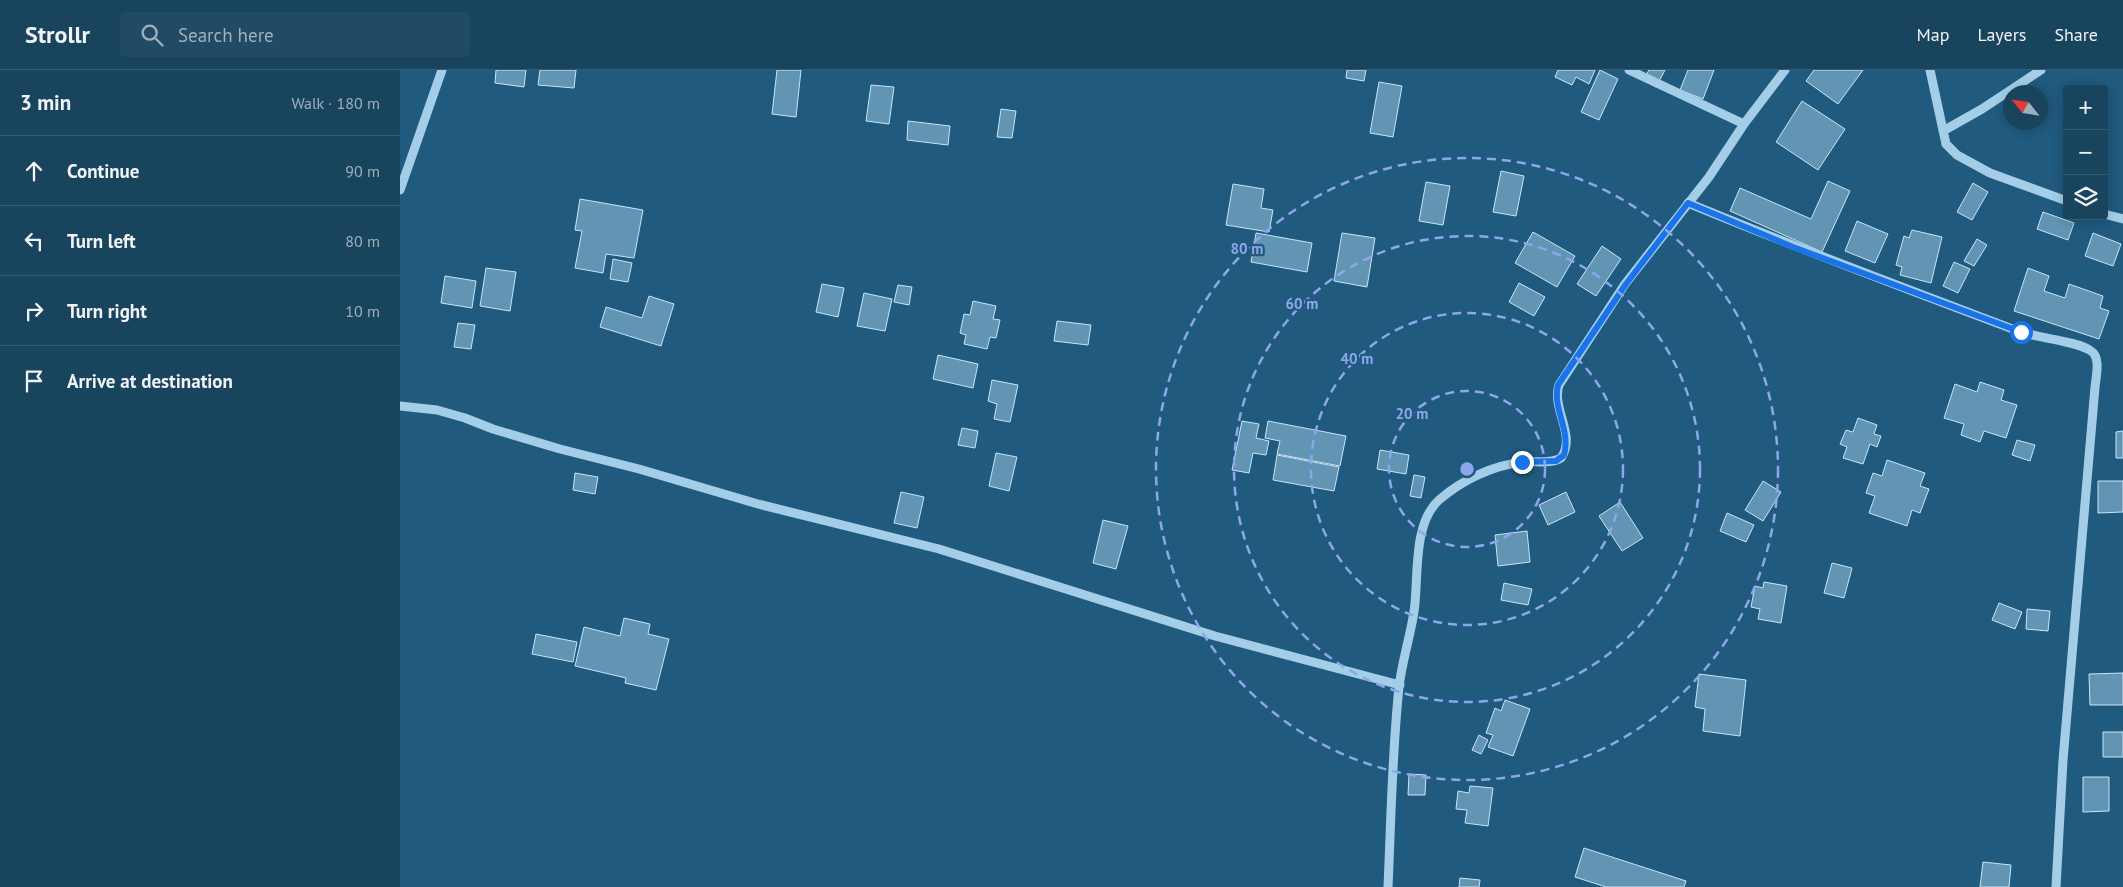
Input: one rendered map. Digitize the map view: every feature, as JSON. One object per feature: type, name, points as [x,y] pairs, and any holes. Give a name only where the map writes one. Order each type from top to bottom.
[{"type":"street","points":[[400,190],[442,70]]},
{"type":"street","points":[[1629,70],[1744,124]]},
{"type":"street","points":[[1388,887],[1400,685],[1414,611],[1423,527],[1428,514],[1439,500],[1456,488],[1491,469],[1522,462],[1556,461],[1561,458],[1565,449],[1566,439],[1557,400],[1558,385],[1626,284],[1709,177],[1744,124],[1785,70]]},
{"type":"street","points":[[1930,70],[1946,144],[1957,155],[1973,165],[2063,199]]},
{"type":"street","points":[[1943,131],[1982,109],[2041,70]]},
{"type":"street","points":[[1688,203],[1793,247],[2021,332],[2073,345],[2091,351],[2094,354],[2096,359],[2095,387],[2063,760],[2056,887]]},
{"type":"street","points":[[2108,215],[2123,219]]},
{"type":"street","points":[[400,406],[437,410],[550,446],[758,504],[939,548],[1206,633],[1400,685]]},
{"type":"building","points":[[496,70],[526,70],[524,87],[495,83]]},
{"type":"building","points":[[540,70],[576,70],[574,88],[538,85]]},
{"type":"building","points":[[777,70],[801,70],[796,117],[772,114]]},
{"type":"building","points":[[1347,70],[1366,70],[1364,81],[1346,78]]},
{"type":"building","points":[[1558,70],[1595,70],[1589,84],[1576,77],[1572,85],[1555,77]]},
{"type":"building","points":[[1600,70],[1618,79],[1599,120],[1581,112]]},
{"type":"building","points":[[1649,70],[1665,70],[1656,87],[1643,80]]},
{"type":"building","points":[[1688,70],[1714,70],[1703,99],[1680,90]]},
{"type":"building","points":[[1814,70],[1863,70],[1838,104],[1806,81]]},
{"type":"building","points":[[1379,82],[1402,86],[1393,137],[1370,133]]},
{"type":"building","points":[[871,85],[894,87],[889,124],[866,121]]},
{"type":"building","points":[[1802,101],[1845,129],[1818,170],[1776,142]]},
{"type":"building","points":[[1001,109],[1016,111],[1012,138],[997,137]]},
{"type":"building","points":[[908,121],[950,126],[948,145],[907,140]]},
{"type":"building","points":[[1501,171],[1524,176],[1516,216],[1493,212]]},
{"type":"building","points":[[1828,181],[1850,191],[1822,252],[1730,211],[1740,188],[1811,219]]},
{"type":"building","points":[[1426,182],[1450,186],[1443,225],[1419,221]]},
{"type":"building","points":[[1973,183],[1988,192],[1972,220],[1957,212]]},
{"type":"building","points":[[1233,184],[1264,189],[1261,208],[1273,210],[1269,232],[1226,225]]},
{"type":"building","points":[[580,199],[643,210],[634,258],[606,254],[603,273],[575,268],[582,231],[575,230]]},
{"type":"building","points":[[2043,212],[2074,223],[2068,240],[2037,229]]},
{"type":"building","points":[[1857,221],[1888,234],[1875,263],[1845,251]]},
{"type":"building","points":[[1912,230],[1942,237],[1931,283],[1900,275],[1902,267],[1896,265],[1904,236],[1909,238]]},
{"type":"building","points":[[1533,232],[1575,256],[1557,287],[1515,263]]},
{"type":"building","points":[[1256,233],[1312,243],[1307,272],[1251,262]]},
{"type":"building","points":[[1342,233],[1375,238],[1367,287],[1334,281]]},
{"type":"building","points":[[2093,233],[2121,244],[2113,266],[2085,256]]},
{"type":"building","points":[[1977,239],[1987,245],[1974,266],[1964,261]]},
{"type":"building","points":[[1602,246],[1621,259],[1596,296],[1577,284]]},
{"type":"building","points":[[613,259],[632,263],[628,282],[610,279]]},
{"type":"building","points":[[1954,262],[1970,269],[1958,293],[1943,286]]},
{"type":"building","points":[[486,268],[516,272],[510,311],[480,306]]},
{"type":"building","points":[[2028,268],[2049,276],[2044,291],[2065,298],[2069,284],[2103,296],[2100,308],[2109,311],[2099,339],[2014,311]]},
{"type":"building","points":[[445,276],[476,281],[472,308],[441,303]]},
{"type":"building","points":[[1519,283],[1545,297],[1534,316],[1509,302]]},
{"type":"building","points":[[822,284],[844,288],[838,317],[816,312]]},
{"type":"building","points":[[898,285],[912,287],[909,305],[894,302]]},
{"type":"building","points":[[864,293],[892,299],[885,331],[857,326]]},
{"type":"building","points":[[649,296],[674,304],[661,346],[600,327],[606,307],[642,318]]},
{"type":"building","points":[[973,301],[996,306],[993,319],[1000,320],[996,338],[990,337],[987,349],[964,344],[966,335],[960,333],[964,314],[970,315]]},
{"type":"building","points":[[1057,321],[1091,325],[1088,345],[1054,341]]},
{"type":"building","points":[[458,323],[475,325],[471,349],[454,347]]},
{"type":"building","points":[[938,355],[978,364],[973,388],[933,379]]},
{"type":"building","points":[[992,380],[1018,385],[1010,422],[994,419],[997,404],[988,401]]},
{"type":"building","points":[[1980,382],[2004,390],[2001,400],[2017,405],[2006,438],[1984,431],[1980,442],[1961,435],[1964,424],[1944,418],[1955,384],[1977,392]]},
{"type":"building","points":[[1858,418],[1877,425],[1874,434],[1881,436],[1877,447],[1870,444],[1863,464],[1843,458],[1847,447],[1840,444],[1846,430],[1853,432]]},
{"type":"building","points":[[1242,421],[1259,424],[1256,438],[1269,441],[1266,455],[1253,453],[1249,473],[1232,470]]},
{"type":"building","points":[[1268,421],[1346,436],[1340,466],[1277,454],[1280,441],[1265,438]]},
{"type":"building","points":[[962,428],[978,431],[975,448],[958,445]]},
{"type":"building","points":[[2123,431],[2123,458],[2116,458],[2116,432]]},
{"type":"building","points":[[2017,440],[2035,445],[2030,461],[2012,455]]},
{"type":"building","points":[[1380,450],[1409,455],[1406,474],[1377,469]]},
{"type":"building","points":[[996,453],[1017,457],[1009,491],[989,486]]},
{"type":"building","points":[[1277,455],[1339,467],[1334,491],[1273,480]]},
{"type":"building","points":[[1887,460],[1925,473],[1920,486],[1929,489],[1920,513],[1912,510],[1907,526],[1869,513],[1875,496],[1866,493],[1873,473],[1882,476]]},
{"type":"building","points":[[575,473],[598,477],[595,494],[573,490]]},
{"type":"building","points":[[1414,475],[1425,477],[1421,498],[1410,496]]},
{"type":"building","points":[[1763,481],[1781,492],[1763,521],[1745,510]]},
{"type":"building","points":[[2098,481],[2123,481],[2123,512],[2098,513]]},
{"type":"building","points":[[901,492],[924,497],[917,528],[894,523]]},
{"type":"building","points":[[1566,492],[1575,512],[1548,525],[1539,505]]},
{"type":"building","points":[[1620,502],[1643,538],[1622,551],[1599,516]]},
{"type":"building","points":[[1727,513],[1754,525],[1746,542],[1720,531]]},
{"type":"building","points":[[1103,520],[1128,526],[1116,569],[1093,563]]},
{"type":"building","points":[[1527,531],[1530,562],[1498,566],[1495,535]]},
{"type":"building","points":[[1832,563],[1852,568],[1844,598],[1824,593]]},
{"type":"building","points":[[1764,582],[1787,586],[1781,623],[1758,619],[1760,609],[1751,607],[1755,586],[1763,588]]},
{"type":"building","points":[[1504,583],[1532,589],[1528,605],[1501,600]]},
{"type":"building","points":[[1999,603],[2022,612],[2015,629],[1992,620]]},
{"type":"building","points":[[2027,609],[2050,611],[2048,631],[2026,629]]},
{"type":"building","points":[[624,618],[650,624],[648,634],[669,639],[656,690],[625,683],[626,678],[575,666],[584,627],[620,636]]},
{"type":"building","points":[[536,634],[577,642],[573,662],[532,654]]},
{"type":"building","points":[[2123,673],[2123,705],[2090,705],[2089,674]]},
{"type":"building","points":[[1699,674],[1746,680],[1740,736],[1703,731],[1705,709],[1695,707]]},
{"type":"building","points":[[1505,700],[1530,709],[1513,756],[1488,747],[1493,735],[1486,733],[1495,708],[1501,711]]},
{"type":"building","points":[[2103,732],[2123,732],[2123,757],[2103,757]]},
{"type":"building","points":[[1479,735],[1488,740],[1481,754],[1472,750]]},
{"type":"building","points":[[1409,774],[1426,775],[1425,795],[1408,795]]},
{"type":"building","points":[[2083,777],[2109,777],[2109,811],[2083,812]]},
{"type":"building","points":[[1470,786],[1493,788],[1488,826],[1465,823],[1467,810],[1456,809],[1458,791],[1469,793]]},
{"type":"building","points":[[1584,848],[1686,881],[1684,887],[1606,887],[1575,877]]},
{"type":"building","points":[[1983,862],[2011,865],[2009,887],[1980,887]]},
{"type":"building","points":[[1460,878],[1480,880],[1479,887],[1459,887]]},
{"type":"route","points":[[1522,462],[1556,461],[1560,460],[1564,455],[1565,433],[1557,400],[1558,385],[1626,284],[1688,203],[1793,247],[2021,332]]}]
